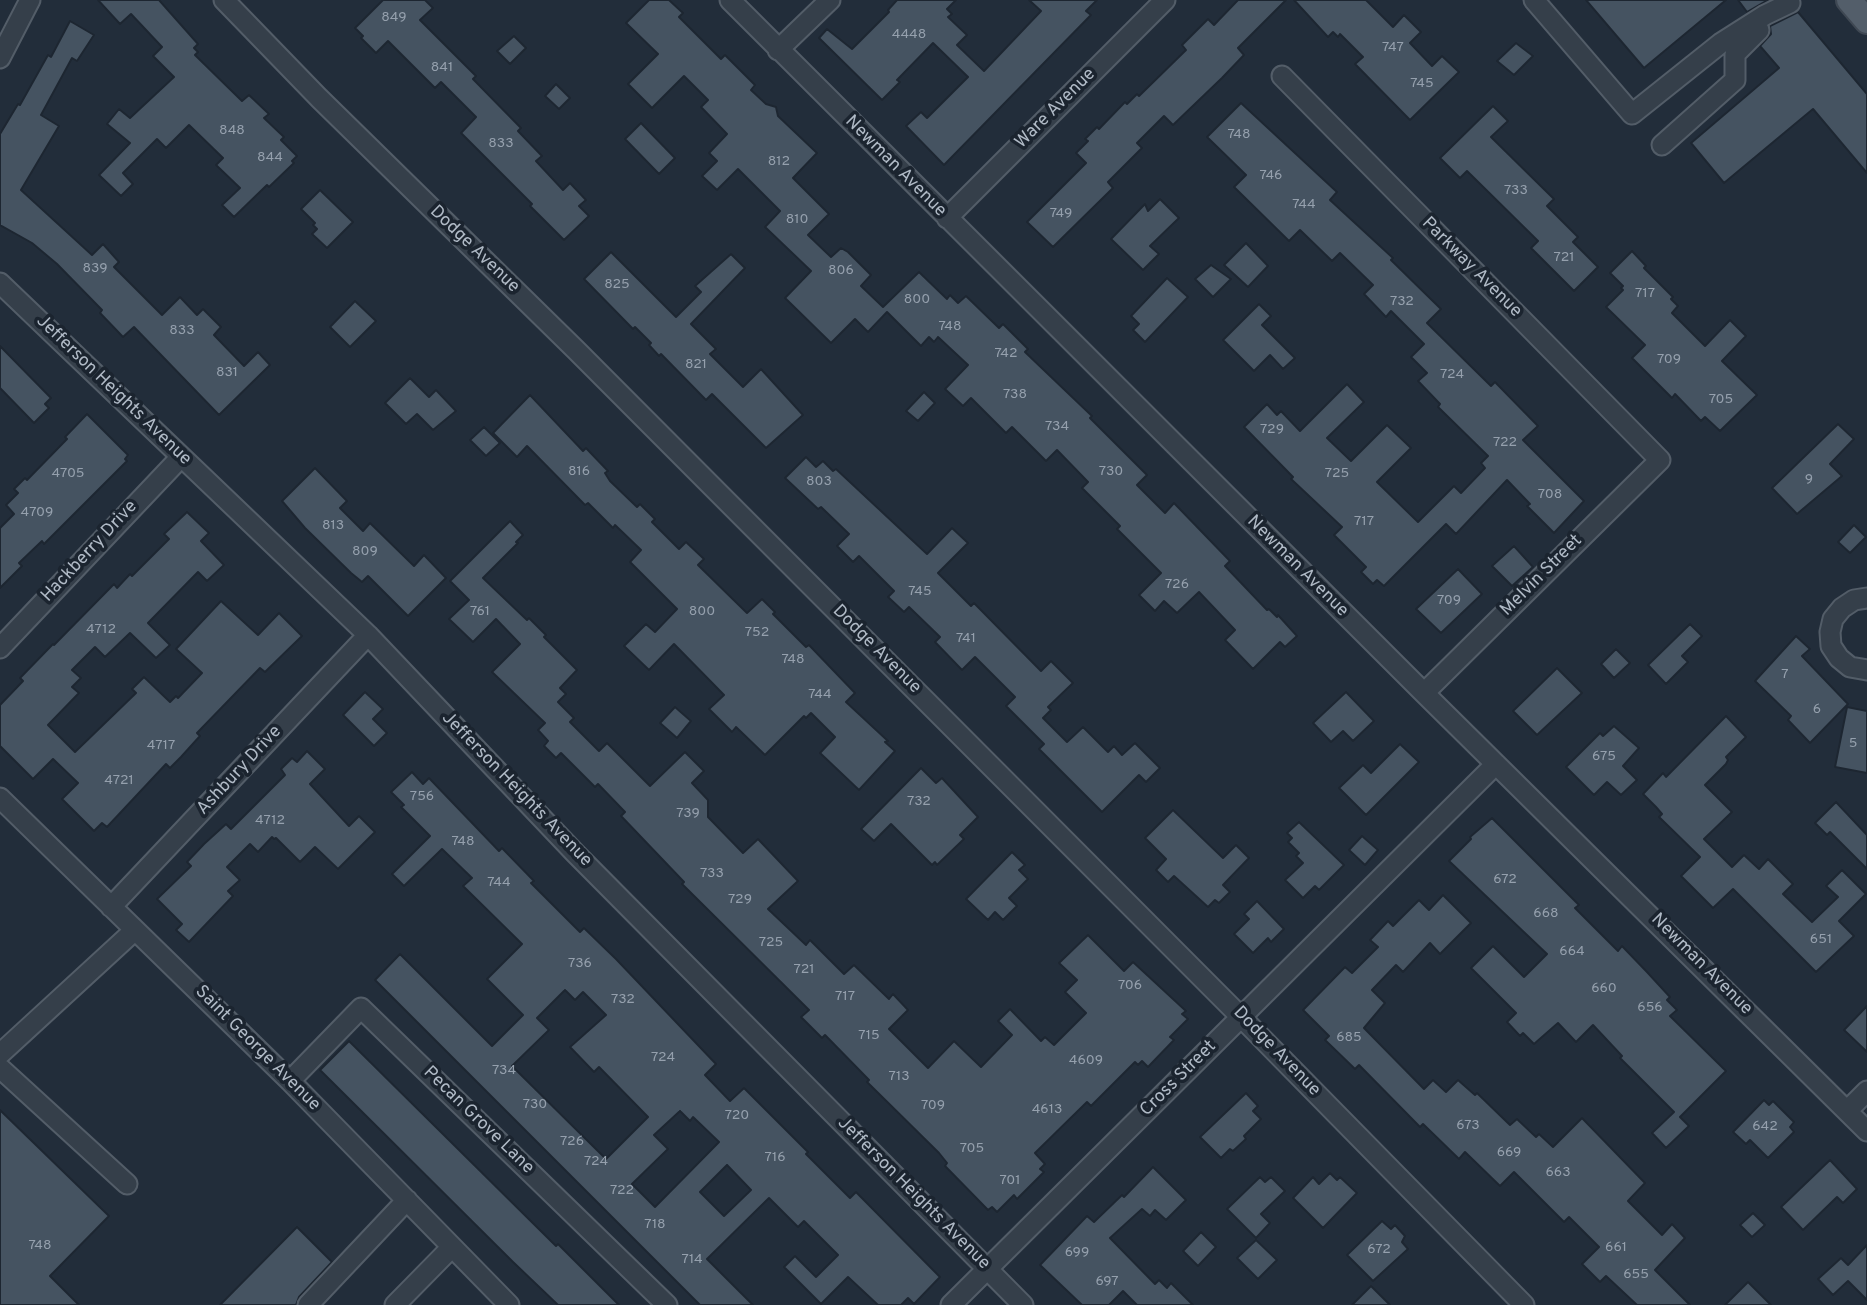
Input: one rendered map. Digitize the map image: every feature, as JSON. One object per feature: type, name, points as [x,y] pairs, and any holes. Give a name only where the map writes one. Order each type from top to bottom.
[{"type":"main road","points":[[1849,0],[1867,21]]},
{"type":"street","points":[[0,58],[30,0]]},
{"type":"street","name":"Dodge Avenue","points":[[224,0],[319,98],[566,340],[1242,1018],[1524,1305]]},
{"type":"street","name":"Newman Avenue","points":[[730,0],[1424,693],[1867,1130]]},
{"type":"street","points":[[778,50],[830,0]]},
{"type":"street","name":"Ware Avenue","points":[[947,218],[1165,0]]},
{"type":"street","points":[[1534,0],[1632,114],[1721,43],[1765,15],[1792,2]]},
{"type":"street","points":[[1662,145],[1735,80],[1735,54],[1739,48],[1792,2]]},
{"type":"street","name":"Parkway Avenue","points":[[1282,76],[1660,460]]},
{"type":"street","name":"Jefferson Heights Avenue","points":[[0,283],[368,635],[576,853],[1023,1305]]},
{"type":"street","name":"Hackberry Drive","points":[[0,648],[181,457]]},
{"type":"street","name":"Melvin Street","points":[[1424,693],[1660,460]]},
{"type":"street","points":[[1867,598],[1854,600],[1842,608],[1833,619],[1830,632],[1832,646],[1839,659],[1850,667],[1867,670]]},
{"type":"street","name":"Ashbury Drive","points":[[111,907],[368,635]]},
{"type":"street","name":"Cross Street","points":[[951,1305],[1496,764]]},
{"type":"street","name":"Saint George Avenue","points":[[0,798],[290,1081],[509,1305]]},
{"type":"street","points":[[0,1054],[135,930]]},
{"type":"street","name":"Pecan Grove Lane","points":[[290,1081],[361,1008],[667,1305]]},
{"type":"street","points":[[0,1068],[127,1184]]},
{"type":"street","points":[[1848,1111],[1867,1091]]},
{"type":"street","points":[[309,1305],[407,1200]]},
{"type":"street","points":[[395,1305],[452,1247]]},
{"type":"building","points":[[98,0],[159,0],[198,44],[194,48],[198,52],[195,55],[242,101],[249,95],[269,114],[264,118],[284,137],[281,140],[297,156],[292,161],[294,163],[234,217],[222,205],[240,188],[216,165],[223,158],[189,125],[166,148],[157,139],[123,173],[133,184],[121,196],[99,175],[130,143],[107,124],[119,109],[130,118],[174,77],[153,56],[162,47],[131,14],[120,24]]},
{"type":"building","points":[[383,0],[425,0],[433,8],[420,20],[476,76],[473,79],[521,128],[518,131],[542,156],[536,161],[563,190],[570,183],[586,200],[579,206],[589,216],[564,240],[461,133],[476,117],[441,82],[435,88],[388,41],[376,53],[361,38],[363,36],[355,28]]},
{"type":"building","points":[[649,0],[669,0],[683,13],[679,17],[721,59],[725,55],[755,85],[751,90],[766,104],[776,107],[778,116],[817,153],[793,178],[829,214],[808,235],[831,257],[841,248],[848,252],[871,275],[861,286],[883,307],[919,272],[947,299],[950,295],[958,303],[966,296],[999,328],[1003,324],[1028,349],[1025,352],[1092,416],[1090,418],[1147,475],[1137,485],[1165,513],[1174,503],[1230,561],[1225,566],[1267,610],[1277,617],[1278,615],[1297,636],[1285,647],[1280,642],[1253,669],[1225,640],[1235,630],[1199,592],[1177,613],[1164,601],[1155,611],[1139,595],[1161,573],[1117,529],[1120,526],[1082,488],[1088,482],[1057,450],[1046,461],[1012,427],[1006,433],[971,398],[963,406],[945,389],[968,365],[938,337],[934,342],[929,337],[921,346],[887,312],[868,332],[855,319],[831,343],[785,298],[811,271],[765,227],[780,211],[738,169],[717,190],[702,176],[717,161],[709,153],[727,134],[701,107],[708,100],[684,76],[652,108],[628,84],[658,54],[626,23]]},
{"type":"building","points":[[897,0],[956,0],[947,9],[952,14],[948,17],[967,35],[957,45],[984,71],[1041,11],[1029,0],[1097,0],[1086,11],[1091,15],[944,165],[906,126],[921,112],[927,118],[968,77],[933,43],[897,80],[900,82],[882,100],[819,38],[827,29],[852,49],[889,12]]},
{"type":"building","points":[[1238,0],[1286,0],[1238,48],[1244,55],[1222,78],[1173,125],[1164,116],[1137,143],[1142,148],[1108,182],[1113,188],[1053,247],[1027,222],[1086,163],[1076,153],[1088,141],[1085,139],[1097,127],[1099,129],[1125,102],[1127,104],[1137,94],[1139,96],[1186,50],[1182,45],[1208,19],[1214,25]]},
{"type":"building","points":[[1294,0],[1366,0],[1393,27],[1404,15],[1421,32],[1410,43],[1432,66],[1442,56],[1459,72],[1410,120],[1355,64],[1363,57],[1340,34],[1338,37],[1333,32],[1328,37]]},
{"type":"building","points":[[1586,0],[1726,0],[1644,68]]},
{"type":"building","points":[[1738,0],[1768,0],[1747,12]]},
{"type":"building","points":[[1798,12],[1867,94],[1867,173],[1813,109],[1724,183],[1691,143],[1779,68],[1760,46],[1771,34],[1770,26]]},
{"type":"building","points":[[70,21],[94,35],[77,61],[72,58],[41,115],[59,126],[21,190],[92,255],[103,244],[119,262],[114,267],[162,315],[180,297],[197,315],[203,309],[221,327],[214,335],[244,366],[258,352],[270,365],[219,415],[134,327],[123,337],[100,313],[102,310],[57,264],[32,243],[0,225],[0,134],[48,55],[51,57]]},
{"type":"building","points":[[514,36],[526,48],[510,64],[497,51]]},
{"type":"building","points":[[1516,43],[1533,56],[1514,75],[1497,61]]},
{"type":"building","points":[[556,84],[570,98],[559,109],[545,96]]},
{"type":"building","points":[[1241,103],[1337,192],[1330,200],[1393,258],[1391,260],[1441,309],[1427,323],[1491,386],[1495,382],[1538,426],[1523,440],[1584,501],[1554,533],[1527,506],[1530,504],[1507,480],[1456,534],[1446,524],[1384,586],[1377,580],[1373,584],[1361,572],[1366,567],[1334,535],[1342,527],[1291,479],[1293,477],[1244,427],[1267,404],[1277,415],[1281,411],[1300,431],[1347,384],[1364,402],[1327,438],[1351,461],[1387,425],[1411,448],[1377,482],[1418,522],[1454,486],[1461,493],[1485,468],[1481,463],[1488,456],[1438,407],[1440,404],[1418,381],[1427,373],[1411,357],[1424,344],[1391,311],[1386,317],[1364,294],[1373,285],[1340,253],[1332,261],[1300,230],[1289,241],[1234,187],[1246,175],[1207,137]]},
{"type":"building","points":[[1493,106],[1508,121],[1491,137],[1554,199],[1547,206],[1578,237],[1573,242],[1598,267],[1574,291],[1531,248],[1538,241],[1467,171],[1460,178],[1440,158]]},
{"type":"building","points":[[641,123],[675,158],[659,174],[625,139]]},
{"type":"building","points":[[320,190],[353,222],[327,248],[312,234],[317,229],[313,225],[315,223],[301,209]]},
{"type":"building","points":[[1160,199],[1179,218],[1150,246],[1159,254],[1143,270],[1111,239],[1145,204],[1148,211]]},
{"type":"building","points":[[1246,243],[1268,266],[1248,287],[1224,265]]},
{"type":"building","points":[[1632,251],[1646,266],[1644,268],[1673,297],[1671,299],[1678,306],[1672,313],[1705,346],[1730,320],[1746,336],[1722,361],[1757,395],[1720,431],[1705,417],[1701,421],[1675,394],[1672,398],[1632,358],[1645,345],[1606,307],[1623,290],[1623,286],[1610,273]]},
{"type":"building","points":[[611,252],[676,317],[701,292],[695,286],[731,254],[745,268],[691,324],[716,349],[710,354],[743,387],[761,369],[803,415],[766,448],[712,394],[706,400],[584,279]]},
{"type":"building","points":[[1211,265],[1231,279],[1213,297],[1195,279]]},
{"type":"building","points":[[1167,278],[1188,297],[1145,342],[1133,330],[1139,324],[1131,316]]},
{"type":"building","points":[[355,301],[376,321],[350,347],[330,327]]},
{"type":"building","points":[[1259,304],[1271,316],[1262,325],[1295,358],[1283,369],[1270,355],[1254,371],[1223,340]]},
{"type":"building","points":[[0,346],[51,398],[45,404],[49,408],[34,423],[0,388]]},
{"type":"building","points":[[410,378],[429,397],[436,390],[456,411],[433,430],[417,414],[406,424],[385,403]]},
{"type":"building","points":[[924,392],[935,403],[918,421],[906,411]]},
{"type":"building","points":[[530,395],[583,451],[586,448],[608,471],[605,473],[610,481],[637,507],[640,504],[655,519],[652,522],[679,549],[686,542],[704,559],[698,565],[747,613],[762,599],[775,612],[773,614],[806,647],[809,645],[855,693],[846,702],[888,741],[885,742],[895,751],[859,790],[820,753],[835,737],[811,713],[806,718],[804,716],[765,755],[736,727],[732,732],[709,709],[724,695],[674,644],[649,670],[624,646],[646,624],[655,632],[677,609],[630,562],[641,550],[615,525],[613,528],[588,503],[585,505],[527,446],[517,457],[493,433]]},
{"type":"building","points":[[87,414],[128,455],[125,459],[127,461],[44,544],[42,541],[19,563],[22,566],[0,588],[0,528],[14,514],[6,505],[18,493],[14,489],[25,478],[27,480],[67,439],[65,437]]},
{"type":"building","points":[[1838,424],[1854,439],[1830,464],[1842,476],[1797,514],[1772,488]]},
{"type":"building","points":[[484,427],[500,443],[486,456],[470,440]]},
{"type":"building","points":[[806,457],[816,467],[823,461],[833,471],[836,469],[927,554],[952,528],[968,543],[938,573],[971,606],[974,603],[1041,671],[1051,661],[1073,683],[1048,707],[1051,710],[1043,718],[1067,742],[1083,727],[1108,752],[1114,746],[1122,755],[1135,743],[1160,768],[1146,782],[1139,775],[1102,812],[1039,749],[1044,744],[1006,706],[1015,697],[975,657],[962,670],[935,642],[940,637],[909,607],[904,612],[888,597],[894,591],[859,556],[853,562],[837,546],[849,534],[785,478]]},
{"type":"building","points":[[315,468],[347,501],[340,508],[363,531],[370,523],[414,566],[424,555],[446,578],[408,616],[368,576],[362,582],[351,573],[282,501]]},
{"type":"building","points":[[187,512],[209,533],[201,541],[224,565],[207,581],[198,572],[148,623],[170,645],[156,658],[130,633],[105,657],[95,647],[72,670],[81,678],[72,687],[79,693],[48,725],[75,752],[136,693],[132,689],[144,677],[170,702],[176,696],[178,698],[202,673],[176,649],[221,601],[258,635],[279,613],[302,636],[265,672],[260,668],[197,733],[200,736],[170,768],[166,764],[107,827],[102,823],[94,831],[62,799],[78,783],[53,759],[33,779],[0,746],[0,705],[23,681],[20,678],[114,584],[117,588],[130,574],[132,576],[169,539],[164,534]]},
{"type":"building","points":[[510,521],[523,535],[483,578],[527,620],[529,618],[577,670],[560,688],[566,694],[558,702],[574,718],[570,722],[599,751],[607,743],[650,786],[685,752],[704,771],[692,783],[708,800],[708,817],[743,853],[758,839],[798,881],[768,909],[806,945],[810,940],[844,974],[854,965],[889,999],[893,994],[908,1010],[889,1029],[928,1068],[954,1041],[981,1067],[1012,1035],[998,1021],[1010,1009],[1041,1041],[1045,1037],[1054,1045],[1086,1013],[1065,992],[1077,980],[1059,963],[1088,935],[1124,971],[1133,962],[1186,1011],[1182,1014],[1188,1019],[1170,1037],[1174,1040],[1148,1067],[1142,1061],[1138,1065],[1135,1062],[1091,1106],[1087,1102],[1035,1153],[1045,1164],[1040,1169],[1044,1172],[1017,1199],[1014,1195],[997,1212],[992,1207],[988,1210],[945,1166],[947,1163],[939,1153],[867,1082],[869,1080],[825,1035],[822,1038],[801,1017],[809,1010],[682,884],[684,882],[621,816],[625,812],[598,784],[595,787],[561,753],[556,758],[544,746],[548,741],[538,730],[545,723],[492,672],[520,644],[496,619],[473,642],[449,619],[469,600],[450,581]]},
{"type":"building","points":[[1854,525],[1866,537],[1850,553],[1838,542]]},
{"type":"building","points":[[1514,546],[1533,567],[1512,586],[1492,566]]},
{"type":"building","points":[[1458,569],[1482,594],[1441,633],[1416,609]]},
{"type":"building","points":[[1690,624],[1702,636],[1682,656],[1688,662],[1666,684],[1648,665]]},
{"type":"building","points":[[1796,636],[1810,649],[1802,656],[1848,704],[1810,743],[1788,720],[1791,716],[1755,681]]},
{"type":"building","points":[[1616,649],[1630,663],[1614,678],[1601,664]]},
{"type":"building","points":[[1557,668],[1582,693],[1537,735],[1513,711]]},
{"type":"building","points":[[365,692],[383,709],[373,719],[387,733],[374,746],[343,715]]},
{"type":"building","points":[[1346,692],[1374,721],[1353,741],[1343,731],[1331,742],[1313,723]]},
{"type":"building","points":[[675,707],[691,721],[677,738],[660,723]]},
{"type":"building","points":[[1847,707],[1867,711],[1867,773],[1835,767]]},
{"type":"building","points":[[1726,716],[1746,737],[1726,757],[1726,764],[1705,785],[1732,812],[1704,839],[1732,867],[1744,855],[1759,869],[1768,859],[1793,884],[1783,894],[1812,922],[1838,897],[1826,886],[1842,870],[1866,894],[1839,921],[1854,936],[1816,972],[1733,889],[1713,908],[1681,876],[1700,857],[1659,817],[1662,814],[1643,794],[1663,773],[1666,777]]},
{"type":"building","points":[[1614,726],[1639,748],[1623,766],[1637,780],[1621,795],[1607,782],[1594,795],[1566,767],[1600,733],[1603,736]]},
{"type":"building","points":[[1400,744],[1419,762],[1366,815],[1339,788],[1363,765],[1371,773]]},
{"type":"building","points":[[307,751],[325,769],[310,784],[349,826],[359,816],[375,832],[338,869],[315,847],[300,862],[276,838],[272,837],[258,852],[250,844],[227,867],[240,880],[228,891],[233,896],[189,942],[176,930],[182,924],[157,899],[191,866],[187,862],[204,844],[226,824],[231,829],[285,775],[281,769],[292,758],[297,762]]},
{"type":"building","points":[[921,768],[936,783],[942,778],[978,817],[960,835],[964,839],[937,865],[935,862],[932,865],[891,824],[874,841],[861,829]]},
{"type":"building","points":[[412,772],[423,784],[429,778],[499,851],[502,848],[534,881],[531,883],[580,932],[584,928],[616,959],[716,1064],[705,1075],[730,1101],[744,1088],[850,1198],[856,1192],[940,1277],[914,1304],[908,1298],[901,1305],[878,1305],[848,1277],[821,1304],[784,1267],[795,1256],[816,1277],[838,1255],[804,1221],[798,1227],[769,1198],[707,1259],[753,1305],[700,1305],[375,980],[400,954],[492,1046],[523,1015],[487,979],[522,944],[463,886],[472,878],[442,849],[404,886],[392,874],[430,836],[401,807],[404,805],[391,792]],"holes":[[[565,990],[575,1000],[583,992],[606,1015],[570,1047],[594,1072],[599,1067],[648,1117],[606,1159],[512,1066],[549,1030],[537,1018]],[[680,1111],[690,1121],[693,1117],[719,1142],[655,1207],[632,1184],[668,1149],[654,1135]],[[727,1165],[751,1190],[724,1216],[700,1192]]]},
{"type":"building","points":[[1836,802],[1867,835],[1867,869],[1830,832],[1827,835],[1815,823]]},
{"type":"building","points":[[1173,810],[1223,858],[1236,845],[1249,858],[1223,885],[1230,892],[1219,903],[1215,900],[1208,907],[1174,876],[1168,882],[1156,870],[1166,859],[1145,838]]},
{"type":"building","points":[[1492,818],[1579,905],[1575,908],[1618,951],[1622,946],[1647,972],[1670,997],[1667,1000],[1677,1010],[1670,1016],[1726,1071],[1680,1117],[1689,1126],[1666,1148],[1652,1133],[1674,1112],[1620,1058],[1622,1056],[1593,1025],[1576,1042],[1558,1023],[1534,1044],[1523,1033],[1520,1036],[1507,1022],[1516,1013],[1471,968],[1493,946],[1524,977],[1547,954],[1449,861],[1470,837]]},
{"type":"building","points":[[1299,822],[1344,865],[1319,890],[1315,886],[1303,898],[1285,880],[1303,863],[1296,856],[1299,853],[1288,842],[1292,838],[1287,833]]},
{"type":"building","points":[[1362,836],[1378,850],[1365,865],[1349,850]]},
{"type":"building","points":[[1012,852],[1025,865],[1019,870],[1028,879],[1009,898],[1017,906],[1003,920],[995,912],[988,920],[966,899]]},
{"type":"building","points":[[1443,895],[1471,923],[1440,954],[1430,943],[1403,972],[1396,965],[1372,990],[1385,1003],[1364,1028],[1424,1089],[1433,1080],[1446,1092],[1458,1080],[1475,1095],[1477,1093],[1510,1125],[1517,1119],[1536,1137],[1539,1134],[1553,1147],[1582,1118],[1645,1183],[1628,1201],[1662,1235],[1672,1224],[1685,1238],[1655,1270],[1690,1305],[1637,1305],[1606,1276],[1600,1282],[1582,1264],[1599,1247],[1569,1217],[1564,1222],[1514,1172],[1500,1186],[1465,1152],[1459,1159],[1423,1124],[1420,1127],[1359,1065],[1355,1069],[1325,1040],[1329,1036],[1303,1010],[1345,967],[1352,973],[1378,947],[1370,940],[1388,921],[1393,926],[1419,900],[1429,910]]},
{"type":"building","points":[[1257,901],[1284,929],[1271,942],[1268,938],[1253,953],[1234,934],[1249,919],[1244,914]]},
{"type":"building","points":[[1867,1006],[1867,1052],[1844,1030]]},
{"type":"building","points":[[349,1041],[619,1305],[558,1305],[513,1262],[320,1070]]},
{"type":"building","points":[[1246,1093],[1258,1106],[1253,1111],[1261,1119],[1244,1136],[1246,1139],[1221,1158],[1200,1137]]},
{"type":"building","points":[[1764,1100],[1769,1105],[1773,1101],[1794,1122],[1790,1127],[1794,1132],[1768,1158],[1750,1140],[1746,1144],[1733,1132]]},
{"type":"building","points":[[0,1110],[109,1216],[50,1276],[79,1305],[0,1305]]},
{"type":"building","points":[[1830,1160],[1857,1189],[1843,1203],[1837,1197],[1803,1230],[1781,1207]]},
{"type":"building","points":[[1153,1167],[1186,1200],[1166,1220],[1155,1210],[1150,1216],[1142,1209],[1110,1238],[1155,1284],[1159,1280],[1167,1288],[1171,1283],[1193,1305],[1137,1305],[1123,1291],[1109,1305],[1082,1305],[1040,1265],[1087,1216],[1094,1222],[1122,1195],[1124,1197]]},
{"type":"building","points":[[1330,1173],[1337,1180],[1340,1177],[1357,1193],[1323,1228],[1293,1198],[1313,1177],[1319,1184]]},
{"type":"building","points":[[1260,1177],[1265,1182],[1271,1177],[1285,1191],[1261,1214],[1270,1223],[1256,1238],[1227,1209]]},
{"type":"building","points":[[1753,1213],[1765,1225],[1752,1237],[1740,1225]]},
{"type":"building","points":[[1382,1221],[1391,1229],[1395,1225],[1405,1236],[1402,1242],[1408,1249],[1373,1281],[1347,1255]]},
{"type":"building","points":[[297,1227],[332,1262],[299,1297],[296,1305],[220,1305]]},
{"type":"building","points":[[1201,1232],[1216,1247],[1198,1266],[1183,1251]]},
{"type":"building","points":[[1256,1240],[1277,1260],[1258,1279],[1237,1258]]},
{"type":"building","points":[[1867,1245],[1867,1300],[1848,1281],[1833,1295],[1818,1279],[1841,1258],[1848,1265]]},
{"type":"building","points":[[1748,1282],[1771,1305],[1725,1305]]},
{"type":"building","points":[[1371,1286],[1390,1305],[1352,1305]]}]
